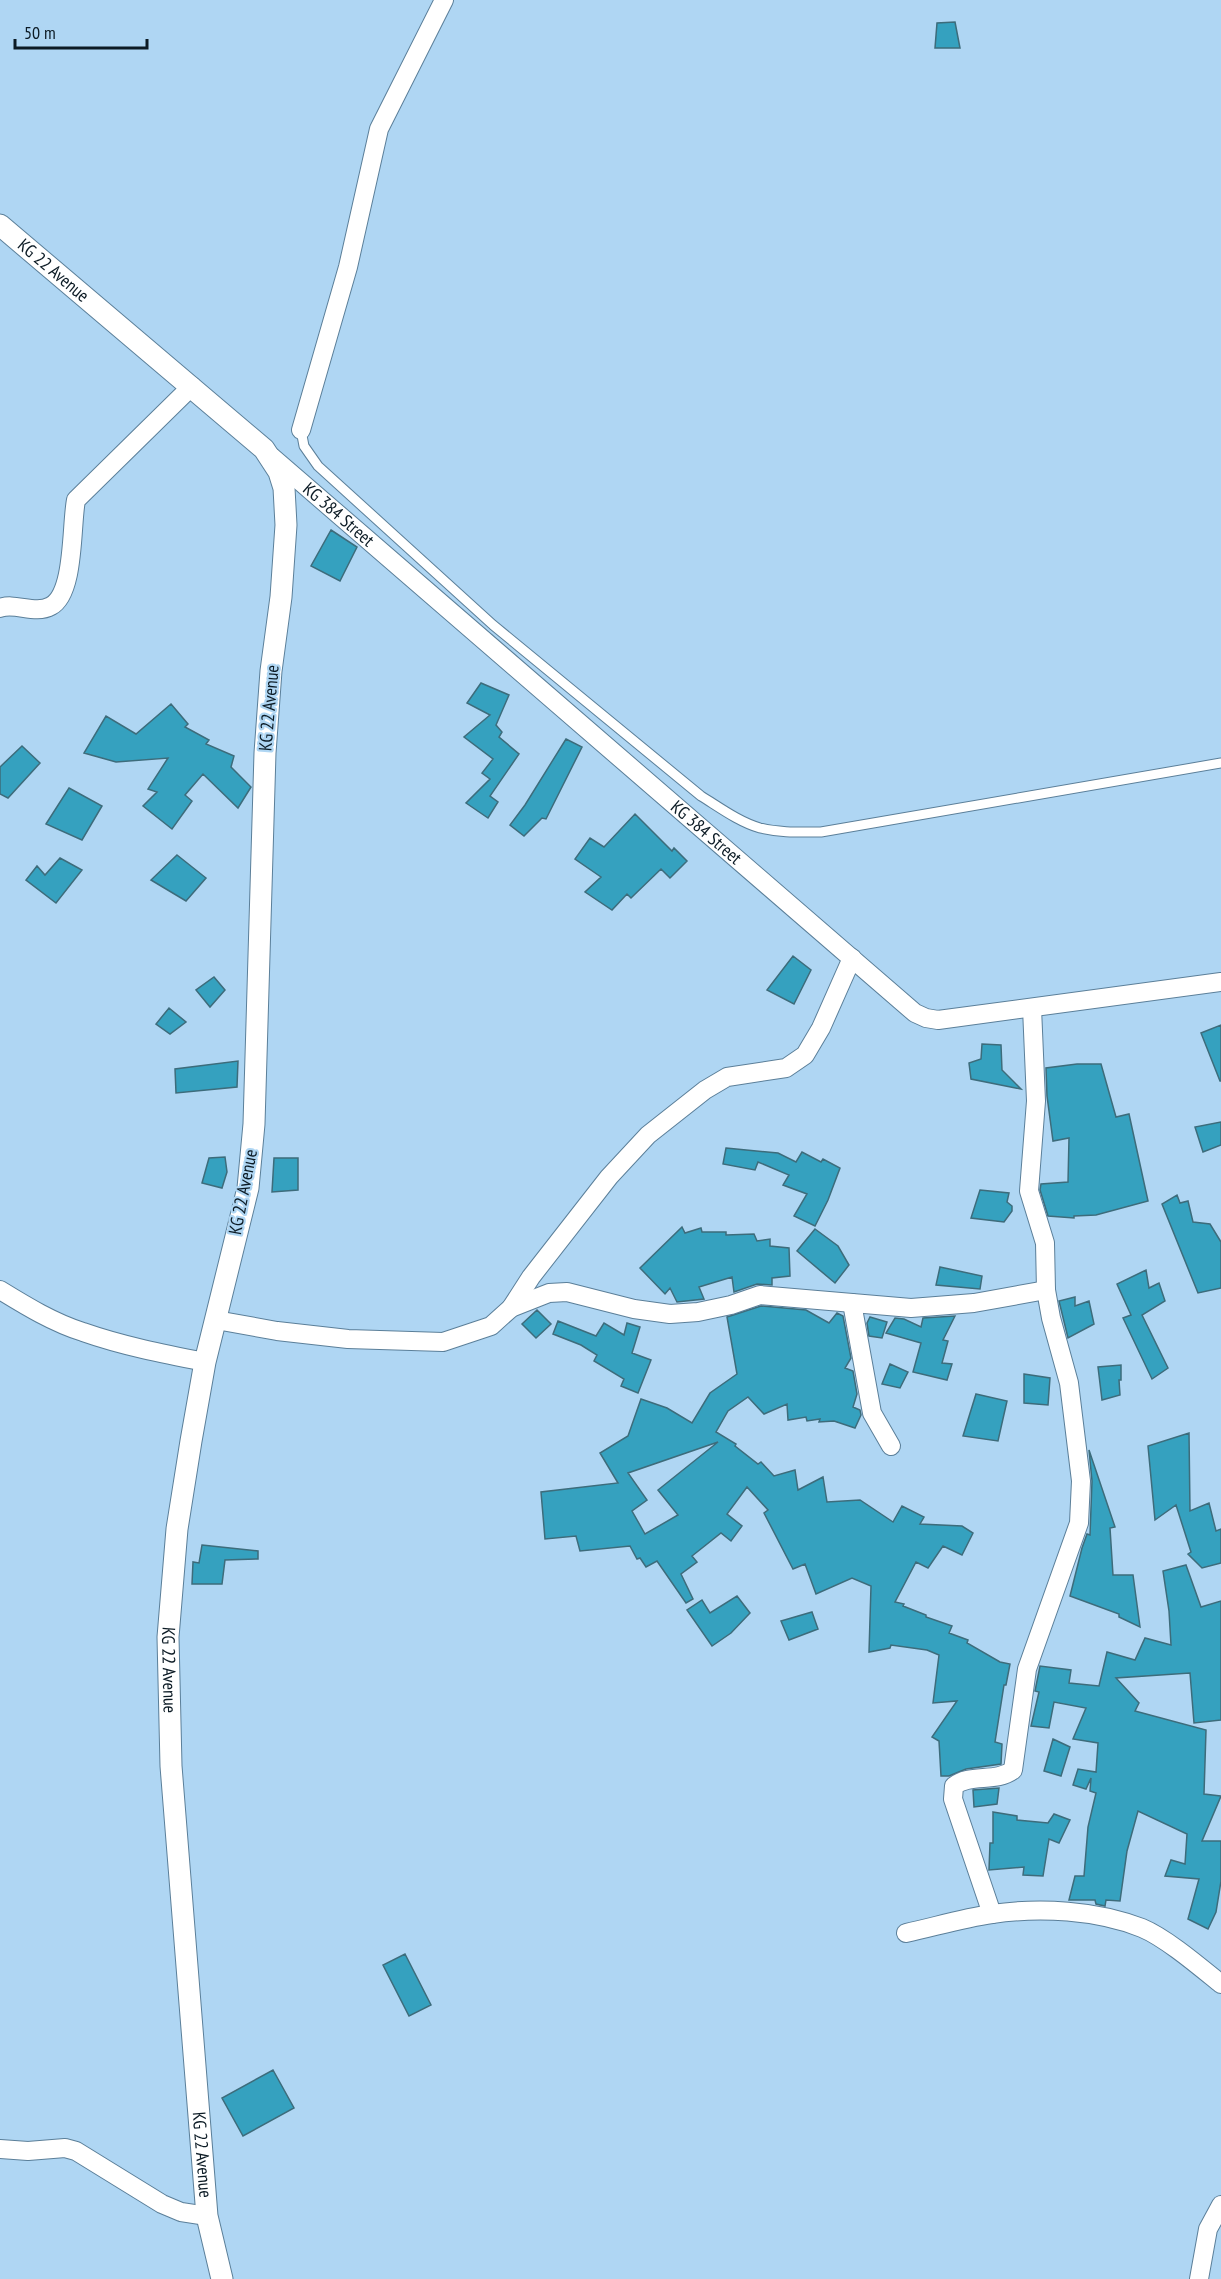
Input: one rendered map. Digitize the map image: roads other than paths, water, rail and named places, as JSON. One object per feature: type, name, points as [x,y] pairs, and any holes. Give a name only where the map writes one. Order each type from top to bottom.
[{"type":"street","points":[[301,430],[348,267],[379,129],[444,0]]},
{"type":"street","name":"KG 22 Avenue","points":[[0,225],[192,386],[264,450],[279,472],[284,488],[286,525],[281,597],[271,671],[264,753],[254,1124],[248,1188],[205,1362],[177,1529],[168,1637],[171,1766],[207,2216],[222,2279]]},
{"type":"street","points":[[0,608],[4,606],[31,609],[50,607],[62,595],[69,572],[76,500],[192,386]]},
{"type":"street","name":"KG 384 Street","points":[[264,450],[915,1013],[938,1020],[1221,982]]},
{"type":"street","points":[[216,1320],[278,1331],[348,1339],[443,1342],[491,1326],[511,1308],[531,1276],[609,1178],[648,1135],[705,1090],[728,1077],[786,1068],[805,1055],[821,1028],[852,958]]},
{"type":"street","points":[[992,1914],[953,1799],[954,1786],[960,1781],[1006,1775],[1013,1770],[1027,1669],[1079,1523],[1081,1481],[1069,1383],[1051,1318],[1046,1290],[1045,1242],[1029,1191],[1036,1101],[1032,1008]]},
{"type":"street","points":[[0,1290],[25,1306],[80,1332],[136,1348],[205,1362]]},
{"type":"street","points":[[511,1308],[549,1293],[558,1292],[567,1292],[634,1309],[670,1314],[698,1312],[731,1305],[760,1295],[911,1308],[974,1303],[1046,1290]]},
{"type":"street","points":[[852,1304],[872,1413],[891,1446]]},
{"type":"street","points":[[906,1933],[992,1914],[1065,1911],[1143,1929],[1161,1939],[1221,1984]]},
{"type":"street","points":[[0,2149],[28,2151],[65,2148],[76,2151],[162,2204],[181,2212],[207,2216]]},
{"type":"street","points":[[1199,2279],[1208,2229],[1221,2205]]},
{"type":"lane","points":[[301,430],[304,446],[318,466],[493,625],[701,796],[731,815],[758,827],[787,832],[821,832],[1221,763]]}]
